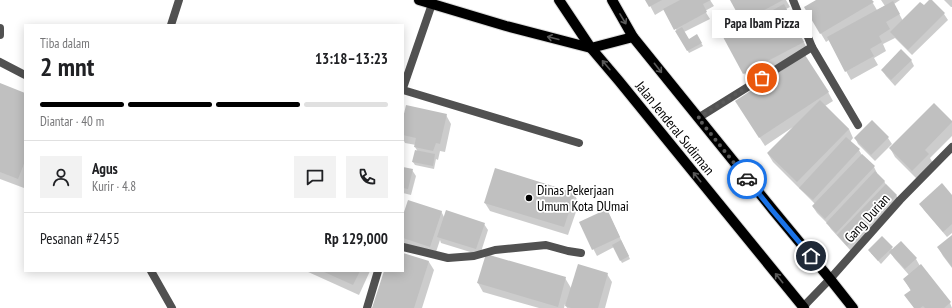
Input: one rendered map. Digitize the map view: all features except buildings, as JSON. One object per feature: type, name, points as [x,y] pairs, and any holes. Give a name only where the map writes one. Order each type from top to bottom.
[{"type":"main road","points":[[419,0],[506,26],[591,48],[634,37]]},
{"type":"main road","name":"Jalan Jenderal Sudirman","points":[[560,0],[591,48],[620,81],[803,307]]},
{"type":"main road","name":"Jalan Jenderal Sudirman","points":[[612,0],[634,37],[772,210],[853,308]]},
{"type":"street","points":[[171,24],[179,0]]},
{"type":"street","points":[[793,0],[812,47],[858,125]]},
{"type":"street","points":[[404,86],[432,4]]},
{"type":"street","points":[[0,28],[0,35]]},
{"type":"street","points":[[698,118],[812,47]]},
{"type":"street","points":[[0,62],[24,74]]},
{"type":"street","points":[[404,89],[579,143]]},
{"type":"street","name":"Gang Durian","points":[[803,307],[900,200],[952,147]]},
{"type":"street","points":[[404,247],[448,258],[474,256],[495,250],[546,244],[568,251],[581,253]]},
{"type":"street","points":[[151,272],[172,308]]},
{"type":"street","points":[[368,308],[378,272]]},
{"type":"way so far","points":[[747,179],[698,118],[762,78]]},
{"type":"place","name":"Papa Ibam Pizza","points":[[762,78]]},
{"type":"place","name":"Dinas Pekerjaan Umum Kota DUmai","points":[[529,198]]},
{"type":"route","points":[[747,179],[811,256]]}]
